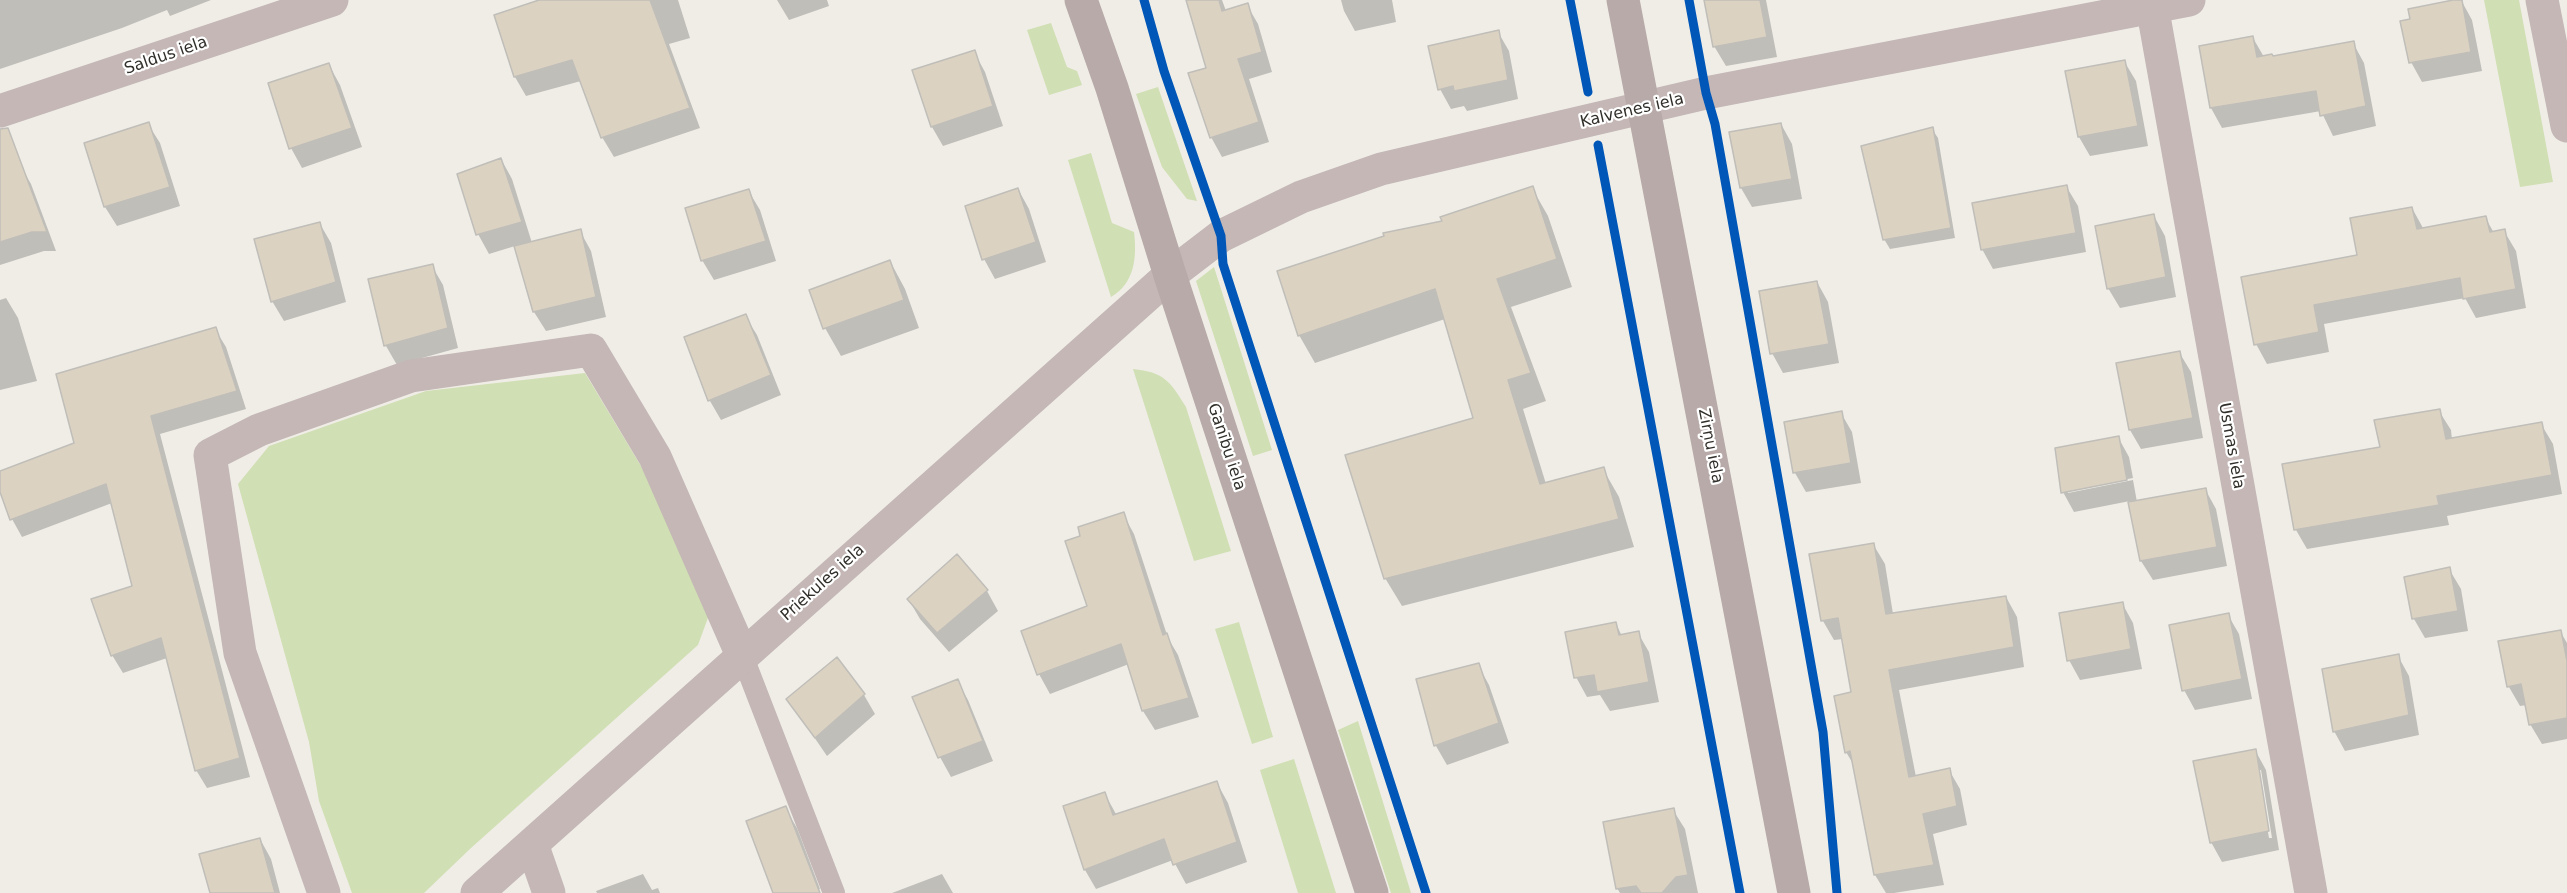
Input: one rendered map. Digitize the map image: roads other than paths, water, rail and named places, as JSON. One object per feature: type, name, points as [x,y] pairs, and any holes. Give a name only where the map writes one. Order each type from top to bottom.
[{"type":"highway","name":"Ganību iela","points":[[1081,0],[1112,88],[1170,275],[1372,893]]},
{"type":"highway","name":"Zirņu iela","points":[[1623,0],[1794,893]]},
{"type":"street","name":"Saldus iela","points":[[0,111],[332,0]]},
{"type":"street","name":"Kalvenes iela","points":[[1170,275],[1221,236],[1311,194],[1382,169],[1706,93],[2152,3],[2189,0]]},
{"type":"street","points":[[2542,0],[2567,126]]},
{"type":"street","name":"Usmas iela","points":[[2152,3],[2311,893]]},
{"type":"street","name":"Priekules iela","points":[[477,893],[1170,275]]},
{"type":"street","points":[[324,893],[240,652],[210,455],[259,430],[411,376],[591,350],[655,457],[742,655]]},
{"type":"street","points":[[531,844],[549,893]]},
{"type":"lane","points":[[742,655],[834,893]]}]
